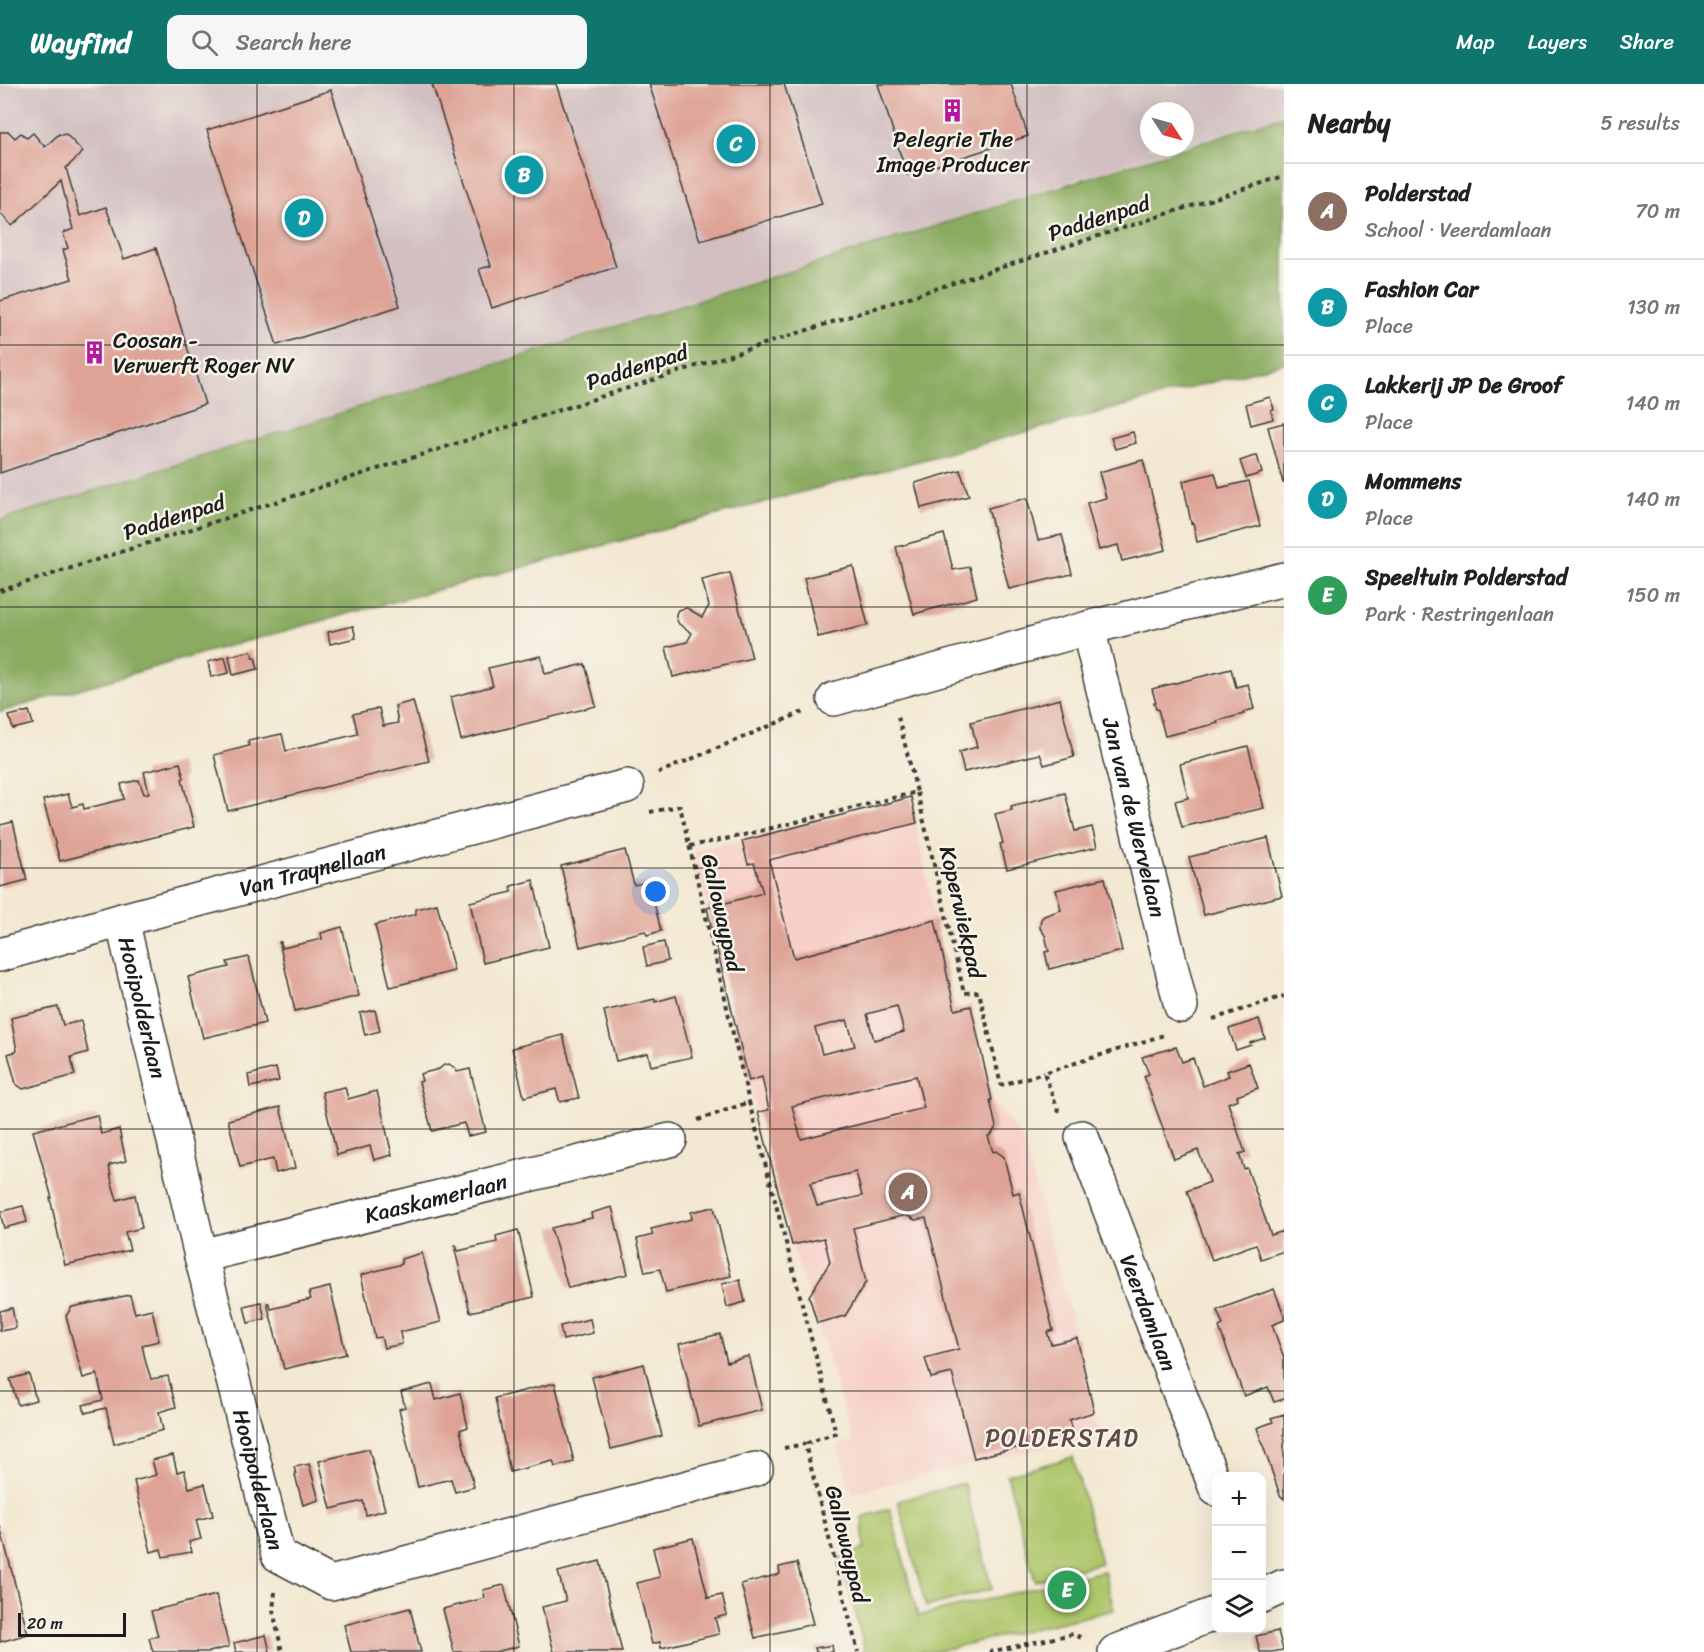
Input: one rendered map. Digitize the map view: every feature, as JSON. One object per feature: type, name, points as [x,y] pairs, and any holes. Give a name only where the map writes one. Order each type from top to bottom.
[{"type":"street","points":[[834,699],[1088,628],[1284,579]]},
{"type":"street","name":"Jan van de Wervelaan","points":[[1088,628],[1188,1019]]},
{"type":"street","name":"Van Traynellaan","points":[[0,955],[122,920],[627,786]]},
{"type":"street","name":"Hooipolderlaan","points":[[122,920],[201,1256],[278,1555],[331,1583],[756,1469]]},
{"type":"street","name":"Veerdamlaan","points":[[1082,1137],[1212,1478]]},
{"type":"street","name":"Kaaskamerlaan","points":[[201,1256],[670,1140]]},
{"type":"street","points":[[1266,1594],[1284,1586]]},
{"type":"street","points":[[1104,1647],[1212,1614]]},
{"type":"path","name":"Paddenpad","points":[[0,591],[1284,176]]},
{"type":"path","name":"Koperwiekpad","points":[[890,684],[964,993],[979,992],[1001,1085],[1044,1073],[1188,1019],[1284,996]]},
{"type":"path","points":[[627,786],[834,699]]},
{"type":"path","name":"Gallowaypad","points":[[627,786],[634,815],[680,806],[749,1102],[836,1433],[805,1444],[781,1449],[756,1469]]},
{"type":"path","points":[[690,846],[740,836],[917,792]]},
{"type":"path","points":[[1044,1073],[1062,1118],[1082,1137]]},
{"type":"path","points":[[670,1140],[700,1118],[749,1102]]},
{"type":"path","name":"Gallowaypad","points":[[805,1444],[858,1652]]},
{"type":"path","points":[[278,1555],[273,1610],[282,1652]]},
{"type":"path","points":[[989,1652],[1073,1634],[1104,1647]]},
{"type":"shaded area","points":[[0,84],[1284,84],[1284,115],[1194,142],[1194,102],[1140,102],[1140,156],[1150,156],[0,519]]},
{"type":"shaded area","name":"POLDERSTAD","points":[[911,797],[955,1010],[971,1006],[992,1100],[1023,1140],[1077,1338],[1100,1434],[852,1493],[837,1445],[853,1441],[792,1245],[749,1081],[694,851]]},
{"type":"green space","points":[[1284,116],[1284,363],[210,651],[0,712],[0,520],[1157,156],[1194,156],[1194,144]]},
{"type":"green space","points":[[1073,1457],[1101,1563],[1035,1581],[1007,1475]]},
{"type":"green space","points":[[964,1483],[992,1589],[926,1607],[898,1501]]},
{"type":"green space","points":[[890,1509],[918,1616],[1104,1571],[1114,1610],[933,1652],[865,1652],[841,1557],[864,1549],[862,1517]]},
{"type":"building","points":[[432,84],[556,84],[616,267],[492,308],[479,269],[491,266]]},
{"type":"building","points":[[649,84],[784,84],[822,204],[700,241]]},
{"type":"building","name":"Pelegrie The Image Producer","points":[[878,84],[1011,84],[1028,136],[907,175]]},
{"type":"building","points":[[331,90],[400,306],[277,345],[207,130]]},
{"type":"building","name":"Coosan - Verwerft Roger NV","points":[[0,132],[9,132],[15,138],[21,133],[27,138],[33,133],[45,147],[59,134],[66,134],[83,152],[66,168],[80,216],[106,207],[124,259],[156,248],[205,404],[0,473],[0,301],[72,279],[63,250],[68,248],[63,233],[73,229],[61,181],[12,226],[0,213]]},
{"type":"building","points":[[1270,397],[1274,409],[1271,410],[1273,419],[1251,425],[1246,404]]},
{"type":"building","points":[[1284,423],[1284,483],[1283,483],[1268,427]]},
{"type":"building","points":[[1133,432],[1136,443],[1115,449],[1111,438]]},
{"type":"building","points":[[1257,455],[1262,473],[1246,478],[1240,461]]},
{"type":"building","points":[[1143,460],[1166,550],[1122,561],[1118,545],[1099,550],[1087,503],[1106,498],[1099,472]]},
{"type":"building","points":[[960,470],[969,496],[921,508],[915,483]]},
{"type":"building","points":[[1215,473],[1219,488],[1249,481],[1260,526],[1197,542],[1183,481]]},
{"type":"building","points":[[1027,498],[1038,540],[1062,535],[1072,574],[1009,589],[988,508]]},
{"type":"building","points":[[944,534],[953,570],[970,567],[977,597],[914,614],[896,547]]},
{"type":"building","points":[[853,566],[868,625],[818,637],[804,578]]},
{"type":"building","points":[[730,573],[752,658],[673,677],[666,647],[687,642],[692,633],[679,624],[676,618],[678,610],[687,608],[702,617],[709,606],[702,580]]},
{"type":"building","points":[[353,626],[356,638],[330,644],[328,632]]},
{"type":"building","points":[[251,651],[258,669],[233,675],[229,656]]},
{"type":"building","points":[[541,656],[545,674],[585,664],[596,706],[461,740],[451,697],[493,686],[488,668]]},
{"type":"building","points":[[225,657],[229,673],[211,677],[208,662]]},
{"type":"building","points":[[1231,669],[1236,687],[1248,684],[1254,709],[1217,721],[1218,723],[1165,736],[1158,709],[1154,703],[1156,703],[1152,689]]},
{"type":"building","points":[[1060,699],[1074,757],[1044,765],[1040,754],[964,772],[959,752],[977,747],[971,722]]},
{"type":"building","points":[[413,701],[429,761],[228,811],[214,755],[249,746],[248,741],[282,734],[286,751],[358,734],[353,714],[379,708],[383,726],[398,723],[395,706]]},
{"type":"building","points":[[29,711],[33,724],[13,729],[9,716]]},
{"type":"building","points":[[1248,746],[1264,808],[1182,827],[1175,801],[1188,798],[1180,764]]},
{"type":"building","points":[[180,763],[194,827],[60,861],[43,800],[68,794],[72,807],[83,804],[84,809],[124,799],[121,784],[139,780],[144,794],[149,793],[144,772]]},
{"type":"building","points":[[1065,793],[1075,831],[1092,827],[1097,847],[1007,869],[995,814],[1012,810],[1011,806]]},
{"type":"building","name":"POLDERSTAD","points":[[911,797],[917,823],[769,860],[794,958],[935,920],[955,1010],[971,1006],[996,1127],[988,1136],[993,1152],[996,1151],[1004,1157],[1013,1194],[1019,1192],[1053,1330],[1047,1332],[1051,1344],[1077,1338],[1094,1412],[1069,1420],[1073,1434],[974,1458],[952,1373],[931,1378],[925,1358],[959,1349],[926,1218],[915,1220],[906,1215],[853,1228],[866,1282],[845,1316],[817,1323],[809,1296],[830,1262],[824,1238],[792,1245],[758,1112],[769,1110],[762,1077],[749,1081],[707,908],[763,893],[754,863],[748,864],[742,841]],"holes":[[[897,1006],[904,1032],[874,1040],[867,1014]],[[847,1020],[855,1046],[822,1054],[815,1028]],[[916,1076],[924,1108],[801,1139],[792,1106]],[[856,1172],[862,1196],[817,1206],[810,1183]]]},
{"type":"building","points":[[13,822],[27,880],[0,887],[0,825]]},
{"type":"building","points":[[1268,838],[1282,896],[1204,915],[1189,857]]},
{"type":"building","points":[[625,850],[634,885],[649,882],[661,931],[647,935],[645,931],[580,947],[561,866]]},
{"type":"building","points":[[1105,878],[1122,951],[1049,969],[1045,952],[1049,951],[1040,925],[1044,916],[1061,910],[1056,890]]},
{"type":"building","points":[[533,880],[549,947],[483,963],[470,902],[512,892],[511,886]]},
{"type":"building","points":[[437,904],[454,971],[390,987],[375,925],[416,914],[416,909]]},
{"type":"building","points":[[342,927],[359,996],[295,1011],[279,942],[282,948],[322,939],[321,933]]},
{"type":"building","points":[[664,942],[668,961],[647,966],[643,947]]},
{"type":"building","points":[[249,957],[265,1023],[203,1038],[188,977],[229,967],[227,962]]},
{"type":"building","points":[[676,996],[692,1057],[651,1066],[648,1053],[616,1061],[604,1011]]},
{"type":"building","points":[[58,1007],[63,1025],[81,1021],[88,1052],[71,1057],[75,1075],[23,1089],[16,1084],[8,1054],[17,1051],[11,1018]]},
{"type":"building","points":[[375,1010],[380,1031],[365,1035],[360,1013]]},
{"type":"building","points":[[1259,1019],[1265,1038],[1236,1050],[1229,1029]]},
{"type":"building","points":[[563,1035],[579,1098],[560,1102],[556,1089],[524,1097],[512,1048]]},
{"type":"building","points":[[1176,1047],[1182,1062],[1193,1058],[1203,1086],[1229,1076],[1227,1071],[1249,1063],[1258,1088],[1237,1096],[1238,1099],[1228,1103],[1245,1152],[1239,1154],[1244,1169],[1247,1168],[1271,1235],[1284,1231],[1284,1251],[1261,1259],[1256,1244],[1212,1260],[1187,1191],[1210,1182],[1198,1150],[1174,1159],[1144,1076],[1149,1074],[1142,1057]]},
{"type":"building","points":[[449,1064],[457,1072],[470,1069],[486,1132],[468,1136],[464,1123],[432,1131],[419,1082],[422,1081],[420,1074]]},
{"type":"building","points":[[276,1068],[279,1081],[250,1087],[248,1075]]},
{"type":"building","points":[[345,1087],[348,1099],[377,1091],[392,1155],[374,1160],[370,1146],[337,1155],[322,1092]]},
{"type":"building","points":[[280,1107],[295,1168],[276,1173],[273,1159],[240,1167],[228,1120]]},
{"type":"building","points":[[97,1115],[101,1134],[119,1129],[126,1161],[109,1165],[112,1183],[117,1200],[135,1195],[142,1228],[125,1232],[130,1250],[65,1265],[50,1198],[52,1198],[33,1131]]},
{"type":"building","points":[[23,1206],[27,1222],[4,1228],[0,1212]]},
{"type":"building","points":[[612,1207],[628,1274],[568,1288],[551,1228],[592,1218],[591,1213]]},
{"type":"building","points":[[714,1207],[731,1276],[666,1292],[660,1269],[645,1272],[637,1239],[653,1235],[651,1229],[692,1219],[691,1212]]},
{"type":"building","points":[[518,1230],[534,1297],[470,1312],[454,1246],[456,1245],[458,1251],[497,1242],[496,1236]]},
{"type":"building","points":[[422,1253],[441,1322],[400,1332],[402,1344],[384,1348],[381,1337],[375,1338],[361,1275],[402,1264],[401,1259]]},
{"type":"building","points":[[740,1280],[745,1302],[727,1307],[722,1284]]},
{"type":"building","points":[[330,1287],[346,1354],[284,1369],[267,1303],[271,1309],[311,1299],[309,1292]]},
{"type":"building","points":[[1274,1289],[1284,1315],[1284,1320],[1272,1325],[1284,1358],[1284,1399],[1274,1402],[1268,1387],[1244,1396],[1219,1327],[1223,1325],[1217,1310]]},
{"type":"building","points":[[130,1295],[135,1313],[152,1309],[159,1341],[142,1345],[146,1363],[151,1379],[168,1376],[176,1407],[159,1412],[163,1430],[114,1444],[106,1408],[85,1413],[83,1405],[103,1400],[97,1374],[83,1378],[66,1316],[72,1307]]},
{"type":"building","points":[[261,1302],[265,1319],[248,1323],[244,1306]]},
{"type":"building","points":[[12,1308],[16,1328],[0,1331],[0,1311]]},
{"type":"building","points":[[590,1319],[593,1333],[563,1340],[560,1326]]},
{"type":"building","points":[[720,1334],[727,1362],[749,1356],[762,1410],[699,1426],[679,1344]]},
{"type":"building","points":[[644,1364],[662,1436],[611,1449],[592,1377]]},
{"type":"building","points":[[29,1374],[36,1400],[18,1405],[10,1379]]},
{"type":"building","points":[[555,1383],[574,1462],[555,1467],[553,1461],[510,1472],[495,1398]]},
{"type":"building","points":[[432,1384],[436,1400],[460,1393],[468,1427],[460,1430],[474,1487],[455,1492],[451,1479],[418,1487],[399,1409],[405,1407],[401,1392]]},
{"type":"building","points":[[1284,1414],[1284,1499],[1280,1495],[1257,1428],[1273,1422],[1271,1418]]},
{"type":"building","points":[[369,1449],[385,1510],[366,1515],[363,1501],[331,1509],[319,1461]]},
{"type":"building","points":[[173,1455],[177,1472],[184,1470],[189,1488],[205,1484],[213,1516],[196,1520],[201,1539],[189,1542],[192,1552],[163,1557],[161,1549],[151,1552],[134,1481],[156,1475],[152,1460]]},
{"type":"building","points":[[309,1464],[319,1500],[303,1505],[294,1467]]},
{"type":"building","points":[[0,1526],[28,1634],[0,1642]]},
{"type":"building","points":[[693,1538],[708,1598],[722,1595],[727,1615],[715,1618],[719,1634],[661,1648],[660,1642],[652,1644],[637,1583],[660,1577],[653,1548]]},
{"type":"building","points":[[600,1561],[622,1652],[554,1652],[542,1607],[566,1601],[558,1572]]},
{"type":"building","points":[[797,1563],[813,1624],[755,1638],[741,1584],[780,1574],[779,1567]]},
{"type":"building","points":[[504,1585],[519,1646],[495,1652],[454,1652],[443,1609],[485,1598],[483,1590]]},
{"type":"building","points":[[216,1595],[229,1647],[209,1652],[153,1652],[149,1638],[158,1636],[151,1611]]},
{"type":"building","points":[[410,1608],[421,1652],[351,1652],[344,1625]]},
{"type":"building","points":[[1278,1631],[1283,1650],[1260,1652],[1256,1636]]},
{"type":"building","points":[[266,1635],[270,1652],[236,1652],[234,1643]]},
{"type":"building","points":[[832,1645],[833,1652],[816,1652],[815,1648]]},
{"type":"place","name":"Pelegrie The Image Producer","points":[[953,110]]},
{"type":"place","name":"Lakkerij JP De Groof","points":[[736,144]]},
{"type":"place","name":"Fashion Car","points":[[524,175]]},
{"type":"place","name":"Mommens","points":[[304,218]]},
{"type":"place","name":"Coosan - Verwerft Roger NV","points":[[95,353]]},
{"type":"place","name":"Polderstad","points":[[908,1192]]},
{"type":"place","name":"Speeltuin Polderstad","points":[[1067,1590]]},
{"type":"district","name":"POLDERSTAD","points":[[1062,1438]]}]
